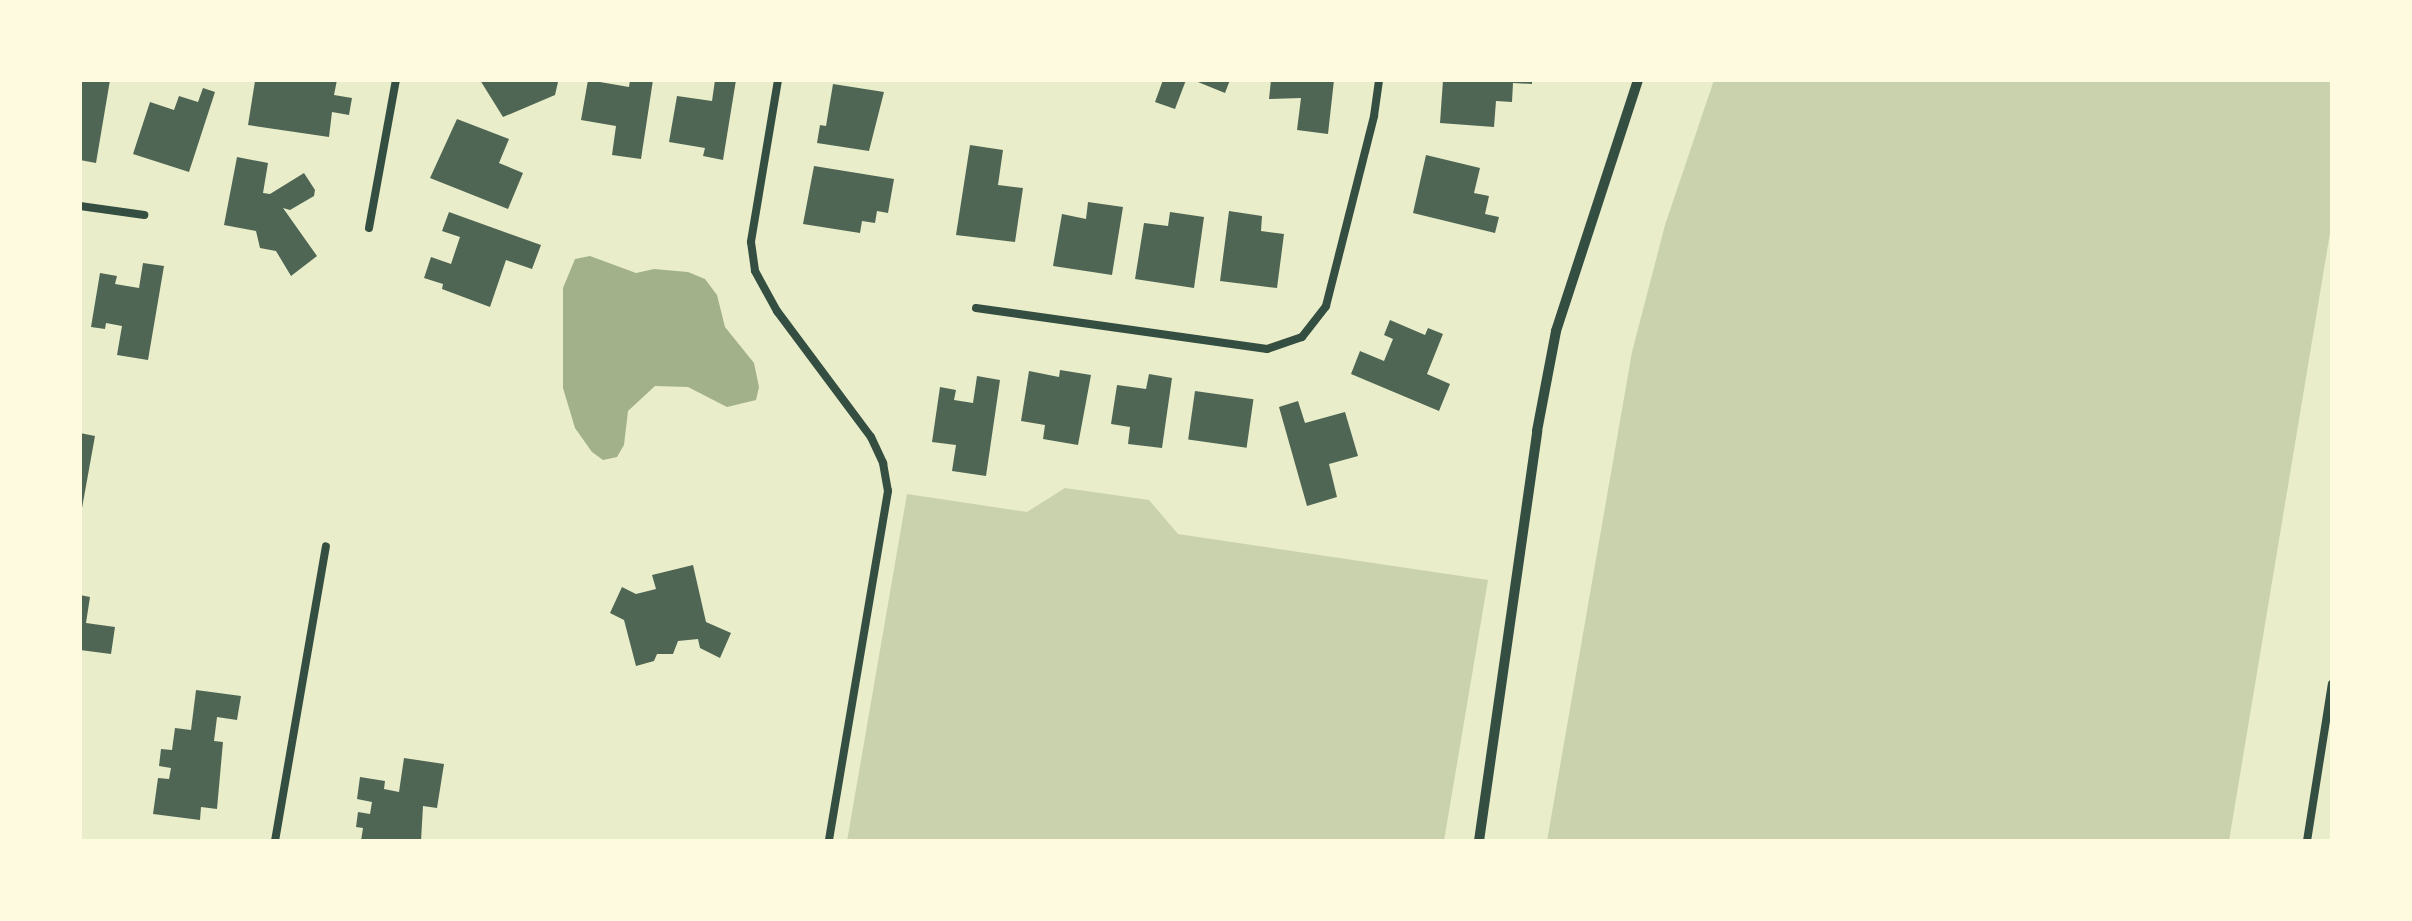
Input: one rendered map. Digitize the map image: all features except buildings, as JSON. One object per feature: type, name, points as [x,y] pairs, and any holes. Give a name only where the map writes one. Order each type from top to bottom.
[{"type":"street","points":[[370,228],[396,80]]},
{"type":"street","points":[[778,80],[751,242],[755,271],[815,365],[871,437],[884,463],[888,491],[829,841]]},
{"type":"street","points":[[976,308],[1267,350],[1302,337],[1326,306],[1374,116],[1379,80]]},
{"type":"street","points":[[1479,841],[1536,432],[1556,330],[1638,80]]},
{"type":"street","points":[[80,206],[144,215]]},
{"type":"street","points":[[274,841],[326,546]]},
{"type":"street","points":[[2308,841],[2332,684]]},
{"type":"shaded area","points":[[1714,80],[2332,80],[2332,221],[2229,841],[1547,841],[1632,352],[1665,225]]},
{"type":"shaded area","points":[[590,256],[636,273],[654,269],[688,272],[705,279],[717,295],[725,327],[754,363],[759,387],[756,400],[727,407],[688,387],[655,386],[628,411],[624,445],[617,457],[603,460],[592,452],[575,428],[563,388],[563,288],[575,259]]},
{"type":"shaded area","points":[[1065,488],[1149,500],[1178,534],[1488,580],[1444,841],[847,841],[907,494],[1027,512]]}]
